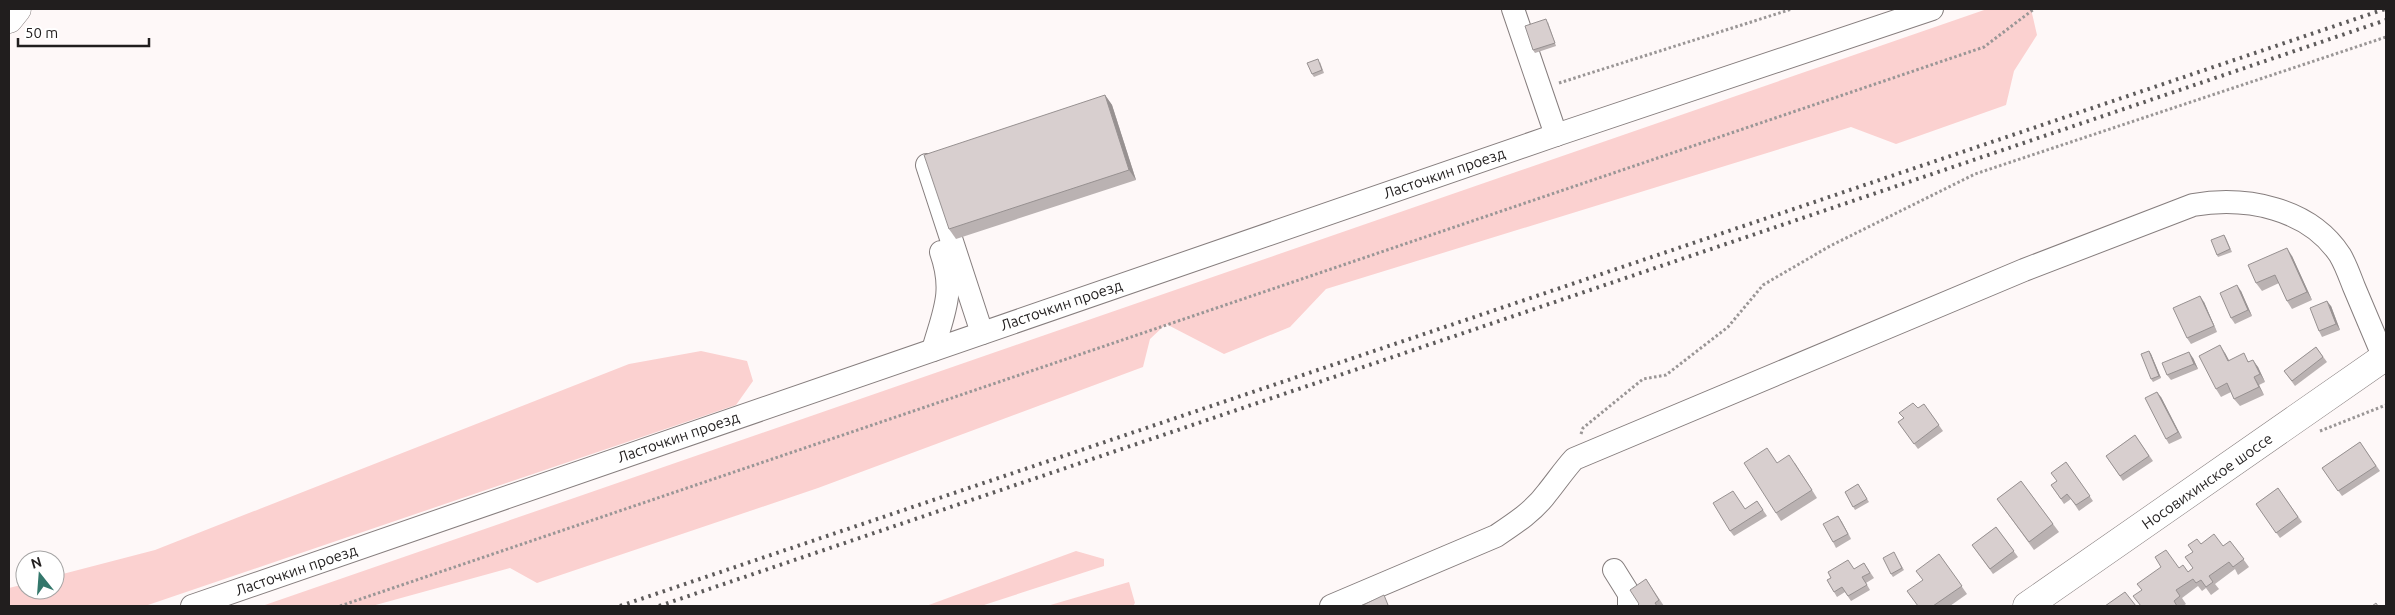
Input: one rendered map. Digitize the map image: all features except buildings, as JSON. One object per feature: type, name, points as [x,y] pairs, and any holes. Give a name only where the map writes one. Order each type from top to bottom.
[{"type":"main road","points":[[9,19],[16,9]]},
{"type":"main road","name":"Носовихинское шоссе","points":[[2027,606],[2385,357]]},
{"type":"street","points":[[1513,9],[1556,135]]},
{"type":"street","name":"Ласточкин проезд","points":[[192,606],[1556,135],[1932,9]]},
{"type":"street","points":[[927,165],[982,333]]},
{"type":"street","points":[[1331,606],[1496,536],[1519,521],[1546,494],[1557,477],[1574,459],[2024,270],[2193,205],[2220,200],[2250,203],[2278,210],[2304,221],[2324,234],[2341,257],[2385,357]]},
{"type":"street","points":[[961,240],[970,274],[969,294]]},
{"type":"street","points":[[932,350],[948,297],[948,272],[940,249]]},
{"type":"street","points":[[1614,570],[1629,594],[1629,606]]},
{"type":"path","points":[[1540,89],[1792,9]]},
{"type":"path","points":[[340,606],[1984,47],[2034,9]]},
{"type":"path","points":[[1574,459],[1583,428],[1644,379],[1666,375],[1728,327],[1763,285],[1830,246],[1974,174],[2386,37]]},
{"type":"path","points":[[2316,433],[2386,405]]},
{"type":"shaded area","points":[[1987,9],[2031,9],[2037,35],[2014,71],[2006,105],[1896,144],[1851,127],[1326,289],[1290,327],[1224,354],[1166,324],[1150,339],[1143,367],[818,488],[537,583],[510,568],[372,606],[262,606]]},
{"type":"shaded area","points":[[701,351],[747,361],[753,381],[736,405],[145,606],[9,606],[9,588],[15,586],[15,600],[65,600],[65,573],[155,550],[629,364]]},
{"type":"shaded area","points":[[1076,551],[1104,559],[1104,566],[981,606],[926,606]]},
{"type":"shaded area","points":[[1129,582],[1135,603],[1133,606],[1047,606]]},
{"type":"railway","points":[[620,606],[2385,9]]},
{"type":"railway","points":[[659,606],[2386,20]]}]
